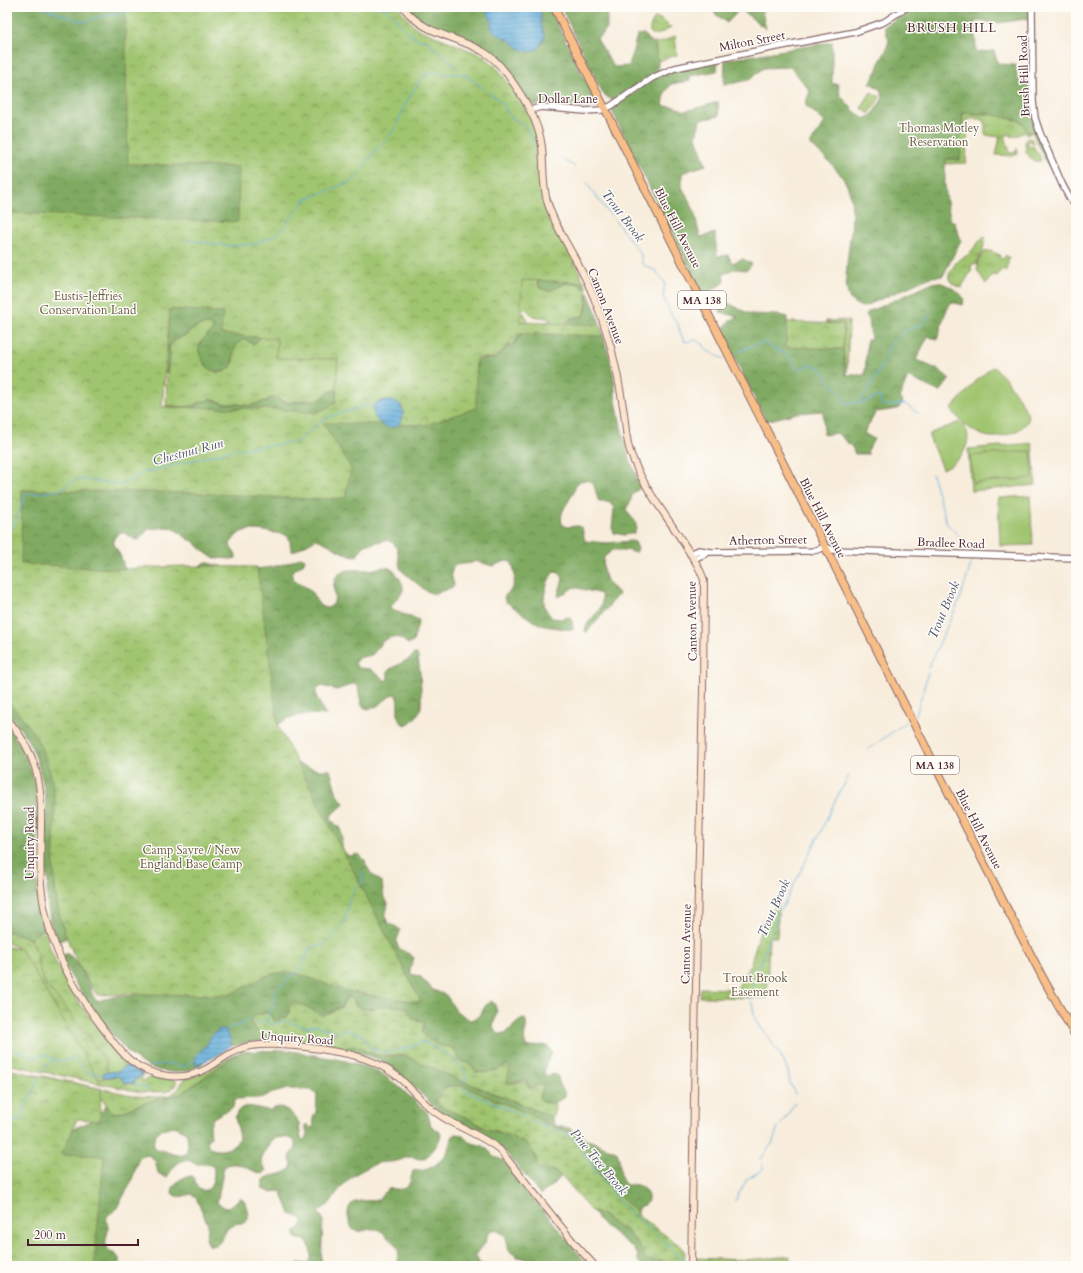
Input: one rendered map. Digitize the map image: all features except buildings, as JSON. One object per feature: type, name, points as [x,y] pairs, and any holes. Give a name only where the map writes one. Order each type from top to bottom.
[{"type":"highway","name":"Blue Hill Avenue","points":[[554,7],[1019,933],[1076,1037]]},
{"type":"main road","name":"Canton Avenue","points":[[403,7],[423,26],[477,48],[489,55],[507,74],[530,110],[541,140],[545,189],[551,212],[561,234],[588,283],[609,341],[617,372],[627,439],[631,454],[636,467],[649,490],[692,557],[702,575],[704,583],[705,609],[690,1266]]},
{"type":"main road","name":"Unquity Road","points":[[7,719],[26,745],[34,764],[39,783],[42,812],[42,888],[45,912],[53,942],[63,967],[76,989],[103,1029],[127,1057],[141,1068],[150,1072],[172,1077],[196,1073],[208,1068],[234,1051],[244,1047],[256,1046],[292,1046],[327,1050],[359,1057],[377,1063],[398,1077],[426,1104],[439,1114],[482,1138],[498,1149],[509,1160],[573,1241],[595,1266]]},
{"type":"street","name":"Milton Street","points":[[606,109],[652,78],[675,68],[764,49],[856,32],[884,22],[907,7]]},
{"type":"street","name":"Brush Hill Road","points":[[1032,7],[1033,101],[1035,118],[1062,184],[1070,199],[1076,206]]},
{"type":"street","name":"Dollar Lane","points":[[530,110],[541,107],[589,111],[606,109]]},
{"type":"street","name":"Atherton Street","points":[[692,557],[697,551],[813,551],[826,547]]},
{"type":"street","name":"Bradlee Road","points":[[826,547],[833,550],[1076,558]]},
{"type":"green space","points":[[7,7],[170,7],[236,150],[282,338],[262,336],[254,344],[244,339],[235,348],[232,366],[224,371],[215,372],[205,363],[199,350],[201,342],[213,330],[213,327],[210,324],[200,325],[171,343],[169,346],[170,355],[167,372],[164,374],[142,411],[170,406],[193,406],[210,399],[225,404],[249,406],[266,401],[273,397],[276,397],[282,402],[286,403],[320,400],[327,393],[335,390],[475,377],[478,361],[496,358],[507,347],[515,343],[519,336],[523,333],[536,332],[547,335],[556,333],[564,327],[570,318],[583,316],[585,314],[588,293],[597,314],[610,359],[621,426],[628,454],[640,486],[639,489],[632,494],[631,501],[626,509],[636,523],[634,533],[624,535],[614,533],[612,528],[614,508],[609,502],[599,502],[594,486],[587,480],[581,481],[576,485],[573,494],[563,512],[561,520],[562,524],[566,527],[578,526],[582,528],[585,541],[606,543],[631,541],[635,542],[638,549],[636,552],[627,550],[613,550],[604,557],[603,570],[609,585],[619,594],[587,632],[585,632],[586,627],[601,606],[601,594],[574,587],[558,596],[563,578],[559,572],[555,571],[550,577],[546,586],[544,596],[545,606],[547,612],[552,618],[561,619],[569,617],[572,619],[573,630],[544,626],[533,621],[505,601],[504,598],[512,588],[514,578],[514,571],[511,562],[506,561],[493,566],[475,561],[472,563],[455,565],[452,572],[453,587],[434,594],[426,591],[401,570],[397,549],[392,542],[387,540],[364,545],[357,556],[341,552],[316,539],[293,552],[286,535],[251,530],[241,532],[230,544],[236,555],[236,558],[231,559],[215,558],[207,554],[193,541],[175,529],[169,527],[148,529],[139,540],[121,532],[116,535],[113,542],[121,557],[125,570],[196,568],[206,562],[230,568],[254,569],[279,566],[301,557],[305,559],[305,561],[291,573],[292,576],[298,583],[309,589],[321,606],[328,608],[334,603],[335,579],[344,571],[369,570],[386,567],[393,570],[397,574],[403,590],[391,608],[419,620],[413,642],[408,644],[400,638],[391,637],[383,641],[372,655],[358,658],[355,663],[358,668],[370,669],[386,681],[388,678],[388,671],[390,669],[411,658],[414,654],[417,654],[420,672],[421,707],[417,716],[408,724],[405,725],[401,723],[398,716],[397,699],[396,695],[394,694],[375,707],[369,709],[365,708],[360,700],[359,690],[355,683],[337,690],[322,686],[318,687],[316,694],[318,701],[326,715],[300,715],[287,719],[277,727],[293,759],[300,765],[319,770],[330,770],[337,794],[344,803],[331,816],[331,819],[340,830],[342,836],[342,848],[349,856],[359,854],[365,860],[371,873],[382,883],[384,898],[388,903],[386,920],[400,930],[397,941],[398,946],[414,958],[410,969],[411,974],[421,977],[433,990],[446,995],[456,1011],[470,1020],[480,1015],[488,1003],[492,1001],[497,1011],[493,1027],[498,1034],[505,1034],[521,1019],[525,1019],[526,1026],[524,1040],[527,1047],[541,1045],[549,1047],[552,1053],[545,1067],[544,1074],[547,1076],[553,1074],[557,1075],[565,1096],[555,1102],[547,1104],[541,1101],[540,1095],[543,1089],[533,1087],[530,1089],[525,1080],[508,1084],[507,1065],[492,1071],[476,1072],[473,1067],[460,1061],[454,1049],[433,1043],[428,1039],[422,1032],[424,1025],[421,1020],[412,1018],[408,1011],[380,1007],[372,1009],[360,1008],[352,998],[346,998],[342,1006],[322,1016],[305,1006],[294,1002],[289,1013],[282,1019],[274,1021],[270,1014],[266,1013],[249,1020],[259,1033],[275,1040],[322,1043],[342,1048],[356,1046],[361,1047],[367,1052],[383,1056],[406,1056],[462,1081],[548,1115],[552,1117],[553,1123],[556,1126],[569,1128],[588,1140],[616,1151],[624,1182],[627,1185],[640,1186],[648,1195],[648,1201],[646,1204],[638,1208],[637,1212],[616,1194],[596,1169],[585,1148],[570,1132],[546,1124],[533,1116],[462,1086],[446,1087],[440,1096],[435,1100],[445,1109],[463,1114],[474,1122],[490,1130],[512,1136],[517,1140],[528,1144],[536,1158],[537,1165],[545,1170],[552,1170],[561,1176],[542,1194],[540,1194],[504,1150],[438,1110],[397,1071],[378,1059],[365,1055],[329,1047],[298,1043],[265,1041],[231,1046],[230,1038],[220,1029],[212,1035],[206,1046],[196,1056],[196,1065],[204,1062],[197,1067],[177,1072],[164,1071],[149,1067],[130,1054],[110,1032],[67,969],[63,955],[68,954],[78,965],[90,987],[93,996],[97,1001],[118,996],[132,996],[137,992],[71,936],[60,941],[56,938],[53,932],[47,901],[48,880],[45,866],[46,807],[43,783],[37,760],[31,745],[18,725],[7,714]]},
{"type":"green space","points":[[125,7],[398,7],[413,25],[421,30],[484,56],[499,70],[524,105],[532,121],[537,140],[539,173],[542,189],[584,282],[522,280],[520,322],[600,325],[603,336],[518,333],[496,358],[476,358],[476,408],[426,425],[323,423],[351,468],[345,498],[310,499],[197,493],[22,490],[21,564],[116,569],[183,566],[257,567],[278,726],[421,1002],[347,991],[291,972],[277,973],[266,976],[229,995],[97,995],[81,970],[64,929],[57,901],[54,876],[55,810],[52,779],[48,764],[35,737],[18,712],[7,701],[7,213],[238,222],[239,167],[128,164]],"holes":[[[170,309],[223,313],[221,334],[277,339],[276,358],[338,359],[336,403],[316,413],[272,409],[162,407]]]},
{"type":"green space","points":[[407,7],[549,7],[598,106],[591,108],[534,105],[530,103],[502,63],[490,52],[469,41],[425,23]]},
{"type":"green space","points":[[561,7],[607,7],[607,29],[597,39],[614,67],[629,66],[637,35],[644,34],[648,40],[655,44],[658,70],[613,101],[603,94]]},
{"type":"green space","points":[[717,7],[761,7],[766,29],[740,9],[727,23],[714,13]]},
{"type":"green space","name":"Thomas Motley Reservation","points":[[911,7],[1029,7],[1030,18],[999,23],[975,21],[976,52],[994,51],[998,64],[1016,65],[1017,80],[1030,81],[1032,115],[1036,130],[1053,171],[1047,164],[1032,132],[1028,133],[1021,121],[990,114],[963,113],[960,160],[946,159],[945,175],[946,198],[951,221],[954,221],[961,240],[943,276],[931,277],[863,307],[855,304],[850,299],[846,285],[852,220],[850,194],[844,179],[810,144],[825,122],[805,105],[810,91],[791,67],[763,68],[749,80],[724,85],[725,60],[832,42],[832,84],[838,84],[840,95],[854,111],[864,119],[872,115],[883,98],[880,89],[870,83],[886,51],[889,40],[884,27]]},
{"type":"green space","points":[[655,18],[661,19],[671,28],[657,35],[652,35],[650,28]]},
{"type":"green space","points":[[675,36],[677,55],[658,61],[654,43],[663,42]]},
{"type":"green space","points":[[718,61],[717,71],[690,76],[690,81],[671,84],[665,93],[663,106],[675,107],[685,111],[718,102],[719,116],[700,120],[696,137],[706,165],[682,173],[682,187],[694,210],[700,237],[715,233],[717,256],[728,255],[732,263],[743,259],[752,264],[747,270],[733,269],[723,275],[725,282],[707,293],[701,291],[611,109],[649,82],[668,72]]},
{"type":"green space","points":[[871,92],[880,97],[869,114],[861,108]]},
{"type":"green space","points":[[963,113],[990,114],[1021,121],[1030,134],[1026,135],[1024,132],[1017,136],[1010,136],[1010,134],[1007,134],[1007,136],[1005,136],[1005,141],[1007,141],[1007,147],[1009,147],[1009,153],[1016,152],[1017,148],[1018,153],[1012,156],[996,155],[1000,137],[985,135],[985,122],[980,119],[968,119],[966,163],[945,164],[946,159],[960,160]]},
{"type":"green space","points":[[1027,138],[1032,139],[1034,144],[1029,140],[1028,146],[1034,147],[1039,154],[1041,161],[1033,161],[1026,152],[1025,142]]},
{"type":"green space","points":[[983,237],[985,238],[983,250],[976,264],[972,264],[972,270],[961,288],[950,281],[949,274],[957,261],[968,255]]},
{"type":"green space","points":[[990,251],[1000,255],[999,258],[1003,259],[1006,255],[1009,258],[1006,271],[1002,269],[997,276],[993,274],[986,284],[977,270],[977,264],[984,252]]},
{"type":"green space","points":[[353,273],[538,280],[540,288],[558,288],[565,284],[578,283],[582,287],[586,287],[587,290],[586,307],[583,316],[570,318],[564,327],[556,333],[547,335],[536,332],[519,336],[515,343],[507,347],[496,358],[484,359],[477,364],[475,377],[335,390],[327,393],[320,400],[288,402],[273,397],[266,401],[249,406],[225,404],[216,400],[202,401],[193,406],[186,407],[166,406],[167,372],[170,355],[169,346],[171,343],[200,325],[210,324],[213,327],[213,330],[204,339],[217,373],[223,372],[229,368],[233,359],[233,350],[243,339],[256,342],[262,336]],"holes":[[[525,308],[533,316],[546,318],[552,321],[528,324],[527,318],[523,312],[469,353]]]},
{"type":"green space","points":[[538,280],[583,280],[586,287],[583,288],[578,283],[566,283],[552,290],[546,291],[539,286]]},
{"type":"green space","points":[[937,282],[947,285],[958,292],[963,297],[963,305],[951,302],[945,314],[937,340],[928,336],[916,360],[939,370],[950,379],[940,392],[908,377],[899,398],[903,402],[898,409],[876,412],[864,433],[874,439],[867,452],[869,454],[855,454],[852,447],[837,433],[824,435],[823,411],[797,413],[766,421],[721,331],[729,321],[738,317],[720,312],[722,307],[728,303],[750,314],[778,315],[787,317],[787,347],[843,349],[846,375],[865,375],[867,340],[871,339],[869,319],[866,315],[868,312]]},
{"type":"green space","points":[[826,321],[849,321],[847,375],[843,349],[844,323],[826,323]]},
{"type":"green space","points":[[787,322],[844,324],[843,349],[786,347]]},
{"type":"green space","points":[[992,367],[1006,379],[1022,403],[1029,417],[1023,427],[1017,431],[997,437],[985,436],[970,429],[951,409],[977,380]]},
{"type":"green space","points":[[960,422],[968,435],[965,449],[955,462],[942,469],[929,437],[931,433]]},
{"type":"green space","points":[[1032,443],[1036,485],[971,491],[968,449]]},
{"type":"green space","points":[[1031,451],[1033,478],[973,483],[970,456]]},
{"type":"green space","points":[[1030,496],[1033,545],[1000,546],[998,498]]},
{"type":"green space","points":[[7,725],[25,754],[36,784],[38,816],[36,874],[39,907],[44,927],[31,939],[7,932],[7,868],[11,859],[10,851],[7,850]]},
{"type":"green space","name":"Trout Brook Easement","points":[[779,901],[777,937],[769,937],[767,998],[700,997],[700,988],[737,989],[751,963],[762,923]]},
{"type":"green space","points":[[44,927],[51,951],[65,981],[104,1037],[124,1060],[143,1074],[141,1082],[150,1077],[173,1080],[176,1081],[176,1084],[173,1088],[166,1092],[141,1092],[64,1076],[103,1078],[119,1076],[125,1083],[134,1084],[134,1081],[142,1074],[126,1065],[119,1071],[108,1073],[106,1063],[95,1046],[46,986],[39,969],[37,952],[29,939]]},
{"type":"green space","points":[[7,932],[26,937],[31,941],[37,952],[39,969],[46,986],[64,1006],[106,1061],[108,1073],[103,1073],[103,1079],[96,1079],[7,958],[17,949],[15,946],[7,943]]},
{"type":"green space","points":[[7,947],[20,948],[101,1084],[7,1064]]},
{"type":"green space","points":[[349,997],[358,1007],[363,1009],[391,1006],[407,1008],[412,1018],[423,1022],[424,1025],[422,1032],[426,1037],[436,1044],[452,1048],[456,1052],[460,1061],[470,1064],[476,1072],[492,1071],[507,1065],[510,1067],[507,1083],[517,1083],[525,1080],[530,1089],[537,1085],[542,1085],[543,1089],[540,1094],[541,1100],[544,1102],[555,1103],[555,1110],[552,1117],[462,1081],[406,1056],[383,1056],[367,1052],[361,1047],[356,1046],[342,1048],[322,1043],[275,1040],[259,1033],[249,1020],[254,1016],[268,1012],[274,1021],[286,1018],[290,1013],[290,1005],[294,1002],[305,1006],[322,1016],[342,1007],[346,998]]},
{"type":"green space","points":[[285,1050],[346,1061],[378,1071],[398,1086],[426,1111],[431,1126],[439,1131],[441,1135],[440,1138],[430,1154],[423,1159],[409,1157],[397,1161],[376,1164],[356,1174],[344,1183],[329,1204],[318,1212],[323,1219],[321,1266],[294,1266],[299,1263],[307,1264],[311,1259],[309,1244],[305,1240],[297,1239],[295,1236],[295,1231],[301,1226],[303,1219],[290,1214],[281,1191],[270,1192],[263,1189],[264,1180],[289,1170],[292,1166],[290,1155],[296,1148],[294,1140],[285,1137],[271,1140],[262,1157],[261,1161],[266,1170],[262,1174],[238,1164],[224,1167],[217,1203],[226,1208],[230,1207],[240,1198],[247,1206],[249,1213],[245,1223],[237,1223],[232,1225],[226,1231],[218,1244],[209,1245],[207,1242],[206,1237],[208,1224],[197,1199],[191,1194],[176,1196],[172,1193],[172,1189],[178,1181],[191,1176],[195,1179],[199,1189],[209,1189],[214,1178],[213,1166],[207,1164],[197,1164],[185,1160],[177,1164],[167,1177],[164,1177],[158,1173],[155,1160],[148,1155],[140,1157],[138,1160],[131,1183],[115,1211],[108,1215],[107,1218],[108,1231],[106,1245],[108,1250],[119,1258],[119,1266],[7,1266],[68,1130],[85,1124],[95,1118],[100,1114],[106,1105],[112,1112],[119,1113],[147,1102],[181,1094],[239,1052]],"holes":[[[288,1089],[311,1090],[317,1095],[316,1112],[313,1117],[314,1126],[311,1128],[308,1125],[305,1125],[307,1135],[304,1140],[302,1140],[297,1120],[286,1109],[279,1107],[268,1110],[248,1106],[241,1108],[236,1114],[239,1132],[237,1143],[227,1149],[220,1150],[214,1150],[209,1146],[207,1142],[211,1137],[210,1126],[213,1118],[233,1107],[235,1099],[260,1098]],[[174,1126],[183,1130],[187,1134],[188,1145],[187,1151],[184,1154],[175,1155],[156,1149],[154,1146],[156,1134],[166,1128]]]},
{"type":"green space","points":[[236,1053],[211,1074],[181,1094],[147,1102],[119,1113],[112,1112],[100,1095],[42,1076],[136,1096],[156,1097],[170,1095],[178,1090],[185,1079],[202,1074]]},
{"type":"green space","points":[[7,1069],[101,1089],[100,1121],[77,1119],[65,1148],[60,1154],[104,1156],[94,1266],[7,1266]]},
{"type":"green space","points":[[452,1086],[462,1086],[533,1116],[546,1124],[570,1132],[585,1147],[596,1169],[617,1194],[637,1212],[641,1218],[682,1247],[685,1253],[684,1266],[674,1266],[663,1261],[648,1260],[645,1258],[642,1250],[629,1233],[603,1215],[591,1211],[564,1178],[552,1170],[542,1170],[537,1165],[536,1158],[528,1144],[517,1140],[512,1136],[486,1129],[482,1125],[467,1117],[445,1109],[439,1105],[435,1100],[440,1096],[443,1089]]},
{"type":"green space","points":[[457,1134],[462,1135],[469,1142],[486,1148],[494,1156],[504,1161],[589,1266],[536,1266],[530,1260],[518,1257],[509,1251],[505,1235],[494,1229],[489,1232],[485,1243],[476,1255],[479,1263],[488,1266],[395,1266],[398,1256],[398,1249],[381,1231],[375,1229],[361,1231],[353,1230],[348,1215],[349,1207],[352,1204],[358,1201],[378,1200],[387,1190],[402,1189],[406,1187],[414,1170],[424,1170],[430,1168],[443,1158],[447,1153],[452,1137]]},
{"type":"green space","points":[[593,1212],[600,1213],[614,1224],[623,1228],[640,1246],[644,1254],[652,1261],[663,1261],[674,1266],[642,1266],[638,1261],[638,1255],[633,1248],[600,1222]]},
{"type":"green space","points":[[790,1256],[791,1266],[694,1266],[694,1258],[745,1260]]},
{"type":"water","points":[[488,7],[541,7],[541,23],[545,37],[538,49],[529,52],[522,50],[509,40],[497,34],[491,28],[491,19],[486,12]]},
{"type":"water","points":[[381,401],[393,401],[400,404],[403,415],[398,425],[389,427],[383,425],[375,417],[373,408]]},
{"type":"water","points":[[220,1029],[224,1029],[227,1032],[231,1046],[217,1056],[196,1065],[196,1056],[206,1046],[212,1035]]},
{"type":"water","points":[[126,1065],[142,1074],[139,1078],[133,1081],[135,1084],[125,1083],[119,1076],[104,1077],[103,1073],[119,1071]]},
{"type":"waterway","name":"Trout Brook","points":[[40,7],[84,22],[98,17],[149,7]]},
{"type":"waterway","name":"Trout Brook","points":[[379,7],[388,10],[409,34],[419,40],[427,41],[458,68]]},
{"type":"waterway","points":[[363,167],[377,148],[392,133],[404,106],[420,80],[427,73],[466,74]]},
{"type":"waterway","name":"Trout Brook","points":[[464,74],[504,104],[508,113],[524,125],[534,144]]},
{"type":"waterway","name":"Trout Brook","points":[[559,157],[575,167]]},
{"type":"waterway","points":[[186,240],[231,246],[254,244],[272,237],[284,228],[304,200],[350,182],[355,179],[361,171]]},
{"type":"waterway","name":"Trout Brook","points":[[587,183],[641,254],[642,264],[656,271],[665,283],[663,297],[673,318],[678,324],[680,333],[685,342],[696,340],[703,344],[706,350],[724,359]]},
{"type":"waterway","points":[[860,403],[886,359],[888,347],[905,331],[922,324],[931,313]]},
{"type":"waterway","name":"Trout Brook","points":[[737,352],[762,342],[787,355],[798,370],[810,364],[824,371],[830,384],[839,390],[845,403],[863,403],[880,396],[881,404],[886,406],[905,404],[918,413]]},
{"type":"waterway","name":"Chestnut Run","points":[[7,534],[14,526],[25,495],[59,490],[77,479],[122,485],[143,473],[233,450],[297,442],[328,417],[369,405],[373,407]]},
{"type":"waterway","name":"Trout Brook","points":[[932,474],[947,524],[972,549]]},
{"type":"waterway","name":"Trout Brook","points":[[928,668],[960,599],[973,558]]},
{"type":"waterway","name":"Trout Brook","points":[[916,715],[928,673]]},
{"type":"waterway","name":"Trout Brook","points":[[868,750],[907,721]]},
{"type":"waterway","name":"Trout Brook","points":[[795,1094],[790,1083],[788,1071],[780,1054],[755,1019],[751,998],[757,973],[773,926],[849,776]]},
{"type":"waterway","points":[[267,1021],[268,1014],[273,1007],[273,995],[278,987],[285,984],[290,976],[301,970],[309,948],[326,944],[344,925],[350,897],[363,880],[362,871]]},
{"type":"waterway","name":"Pine Tree Brook","points":[[226,1031],[231,1027],[240,1025],[250,1019],[258,1024],[265,1020],[272,1025],[283,1021],[306,1027],[317,1025],[337,1033],[343,1029],[361,1034],[371,1049],[380,1050],[386,1053],[425,1042],[452,1057],[465,1072],[466,1077],[464,1082]]},
{"type":"waterway","name":"Pine Tree Brook","points":[[7,1041],[15,1051],[26,1053],[34,1058],[43,1054],[58,1061],[75,1060],[87,1072],[104,1075]]},
{"type":"waterway","name":"Pine Tree Brook","points":[[149,1067],[166,1064],[184,1067],[196,1058]]},
{"type":"waterway","points":[[43,1071],[47,1065],[54,1060]]},
{"type":"waterway","points":[[7,1120],[19,1121],[40,1076]]},
{"type":"waterway","points":[[135,1084],[147,1088],[148,1090]]},
{"type":"waterway","name":"Pine Tree Brook","points":[[463,1088],[465,1091],[504,1107],[546,1127],[566,1133],[577,1144],[596,1172],[623,1206],[662,1240],[675,1254],[679,1257],[685,1258]]},
{"type":"waterway","name":"Trout Brook","points":[[735,1201],[747,1179],[763,1169],[761,1159],[773,1142],[778,1127],[784,1121],[795,1102]]},
{"type":"waterway","name":"Pine Tree Brook","points":[[699,1266],[701,1261]]},
{"type":"waterway","name":"Pine Tree Brook","points":[[695,1263],[700,1266]]},
{"type":"district","name":"BRUSH HILL","points":[[952,28]]},
{"type":"park label","name":"Eustis-Jeffries Conservation Land","points":[[88,303]]},
{"type":"park label","name":"Camp Sayre / New England Base Camp","points":[[191,857]]}]
